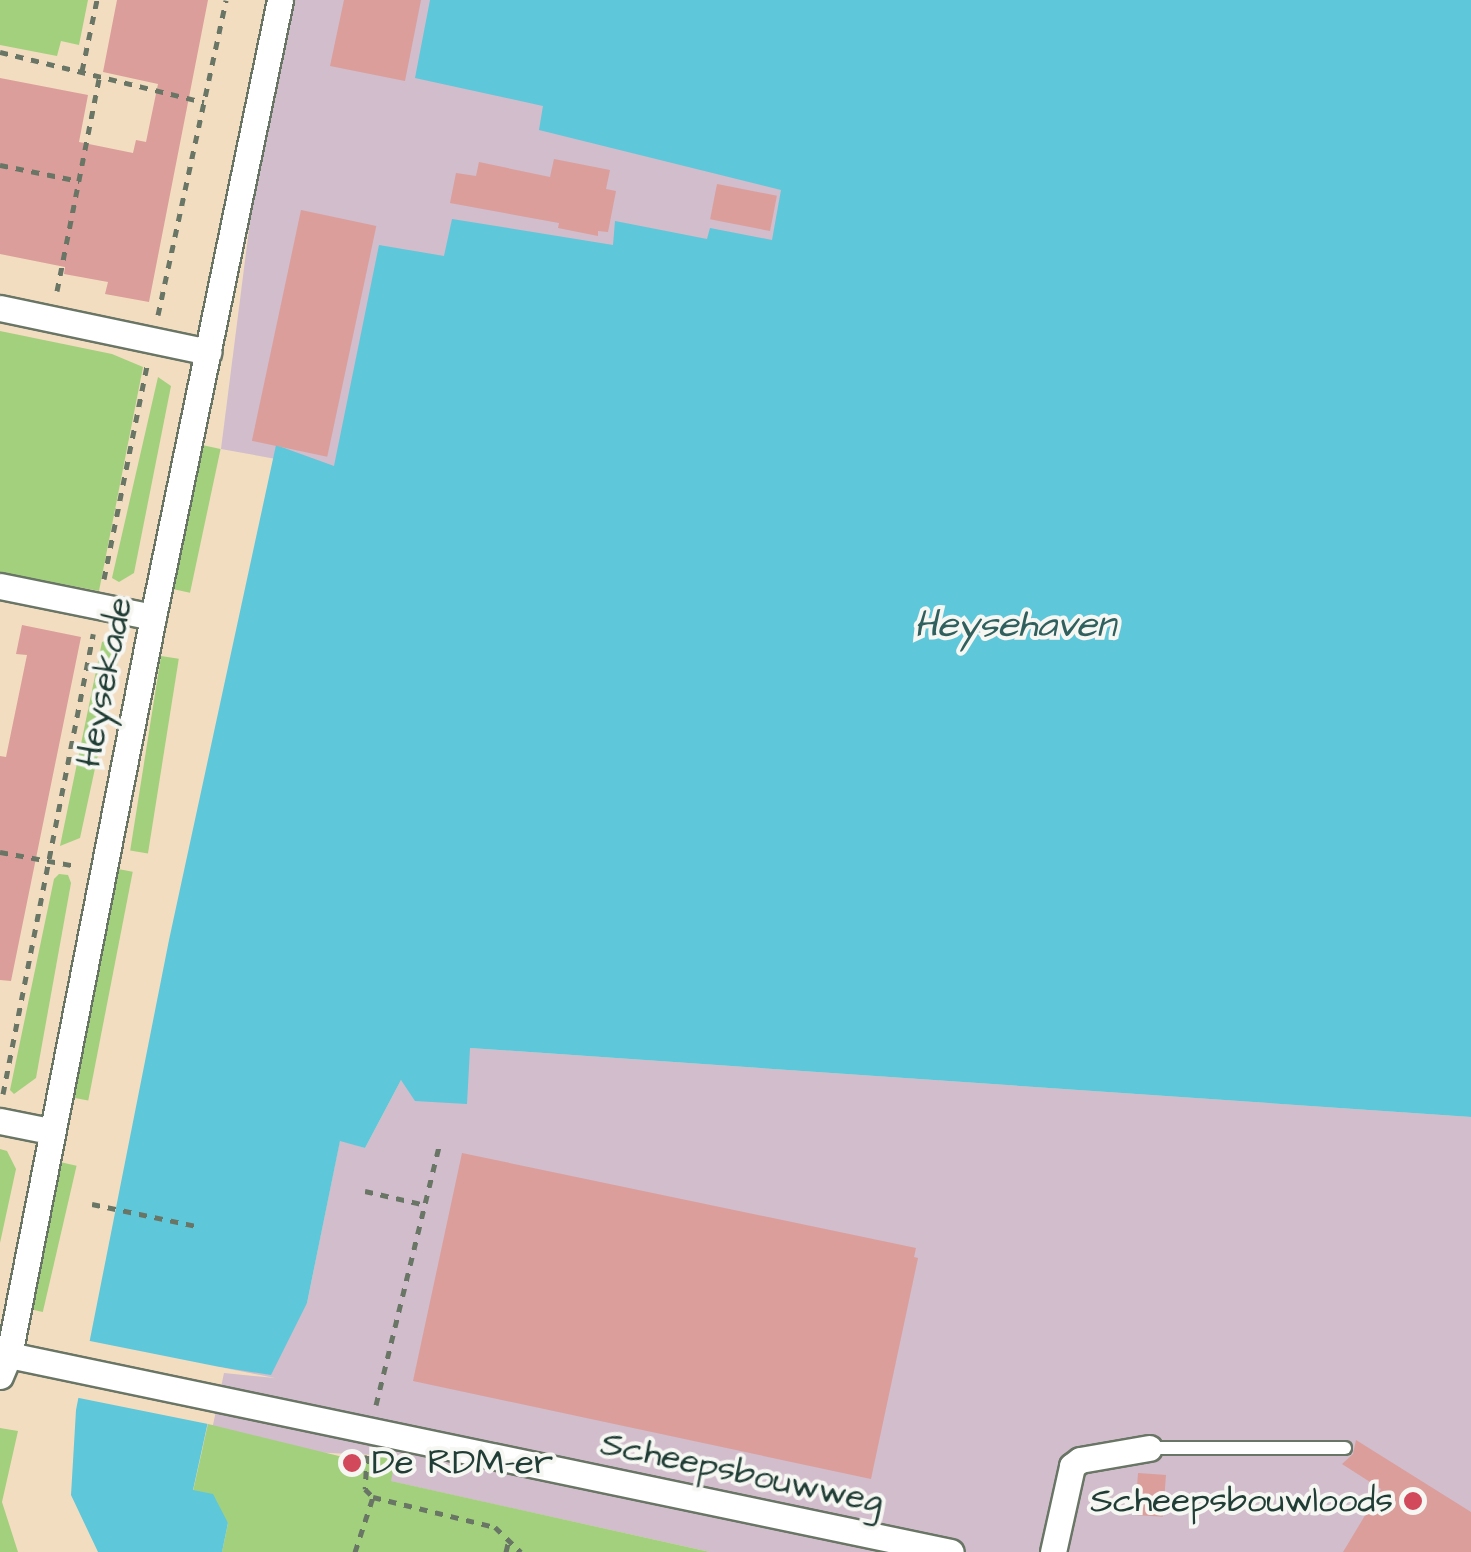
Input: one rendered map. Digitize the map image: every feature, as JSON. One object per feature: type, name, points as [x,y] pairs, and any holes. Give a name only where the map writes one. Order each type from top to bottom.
[{"type":"street","name":"Heysekade","points":[[4,1366],[280,0]]},
{"type":"street","points":[[0,308],[208,352]]},
{"type":"street","points":[[0,586],[153,617]]},
{"type":"street","points":[[0,1121],[50,1131]]},
{"type":"street","name":"Scheepsbouwweg","points":[[4,1366],[67,1366],[950,1552]]},
{"type":"street","points":[[1053,1552],[1072,1466],[1080,1460],[1149,1448]]},
{"type":"lane","points":[[1149,1448],[1345,1448]]},
{"type":"path","points":[[82,70],[97,0]]},
{"type":"path","points":[[0,1109],[98,605],[226,0]]},
{"type":"path","points":[[0,52],[204,102]]},
{"type":"path","points":[[51,319],[100,78]]},
{"type":"path","points":[[0,165],[79,181]]},
{"type":"path","points":[[0,852],[105,871]]},
{"type":"path","points":[[440,1142],[392,1356],[368,1431],[365,1489],[372,1497],[495,1527],[520,1552]]},
{"type":"path","points":[[365,1191],[426,1204]]},
{"type":"path","points":[[92,1204],[196,1226]]},
{"type":"path","points":[[354,1552],[372,1497]]},
{"type":"path","points":[[506,1552],[509,1539]]},
{"type":"shaded area","points":[[293,0],[614,0],[817,134],[766,342],[342,471],[221,449],[254,190]]},
{"type":"shaded area","points":[[470,1048],[1471,1117],[1471,1552],[710,1552],[390,1481],[396,1456],[203,1447],[220,1367],[307,1303],[340,1140],[365,1148],[401,1080],[410,1088]]},
{"type":"green space","points":[[0,0],[88,0],[79,45],[61,41],[57,56],[0,45]]},
{"type":"green space","points":[[0,331],[112,354],[143,367],[99,591],[0,572]]},
{"type":"green space","points":[[158,377],[171,386],[134,573],[119,582],[112,578]]},
{"type":"green space","points":[[202,445],[221,449],[190,593],[171,589]]},
{"type":"green space","points":[[107,640],[119,657],[80,838],[60,846],[102,642]]},
{"type":"green space","points":[[161,656],[179,659],[148,853],[130,851]]},
{"type":"green space","points":[[118,869],[133,872],[88,1101],[74,1098]]},
{"type":"green space","points":[[59,874],[68,875],[71,883],[36,1078],[14,1094],[10,1090],[54,879]]},
{"type":"green space","points":[[0,1149],[7,1151],[16,1169],[0,1243]]},
{"type":"green space","points":[[60,1162],[77,1166],[43,1312],[26,1308]]},
{"type":"green space","points":[[208,1424],[343,1457],[396,1456],[391,1481],[710,1552],[222,1552],[228,1523],[193,1491]]},
{"type":"green space","points":[[0,1428],[18,1431],[2,1502],[18,1552],[0,1552]]},
{"type":"water","name":"Heysehaven","points":[[430,0],[1471,0],[1471,1117],[470,1048],[467,1104],[415,1101],[401,1080],[365,1148],[340,1141],[307,1303],[271,1375],[220,1367],[193,1490],[213,1494],[228,1523],[222,1552],[98,1552],[71,1495],[76,1410],[169,940],[276,445],[334,466],[379,245],[444,256],[452,219],[613,245],[615,221],[707,239],[710,228],[772,240],[781,190],[539,130],[543,106],[415,78]]},
{"type":"pier","points":[[85,1340],[275,1378],[224,1373],[213,1425],[74,1397]]},
{"type":"building","points":[[117,0],[208,0],[149,302],[105,294],[108,282],[64,274],[65,267],[0,254],[0,78],[88,95],[79,142],[133,153],[136,140],[146,142],[158,84],[103,72]]},
{"type":"building","points":[[344,0],[421,0],[405,81],[330,66]]},
{"type":"building","points":[[554,159],[610,170],[606,189],[616,191],[608,232],[598,231],[598,236],[558,228],[559,223],[450,203],[456,173],[476,176],[479,162],[550,177]]},
{"type":"building","points":[[717,184],[777,196],[770,231],[710,219]]},
{"type":"building","points":[[301,210],[376,226],[327,457],[252,441]]},
{"type":"building","points":[[22,625],[81,637],[11,981],[0,980],[0,756],[6,757],[27,655],[16,654]]},
{"type":"building","points":[[462,1153],[916,1248],[914,1257],[918,1258],[871,1479],[413,1381]]},
{"type":"building","name":"Scheepsbouwloods","points":[[1356,1440],[1471,1512],[1471,1552],[1343,1552],[1381,1489],[1342,1464],[1353,1454]]},
{"type":"building","points":[[1138,1473],[1166,1475],[1163,1517],[1135,1515]]},
{"type":"place","name":"De RDM-er","points":[[352,1463]]},
{"type":"place","name":"Scheepsbouwloods","points":[[1413,1501]]}]
